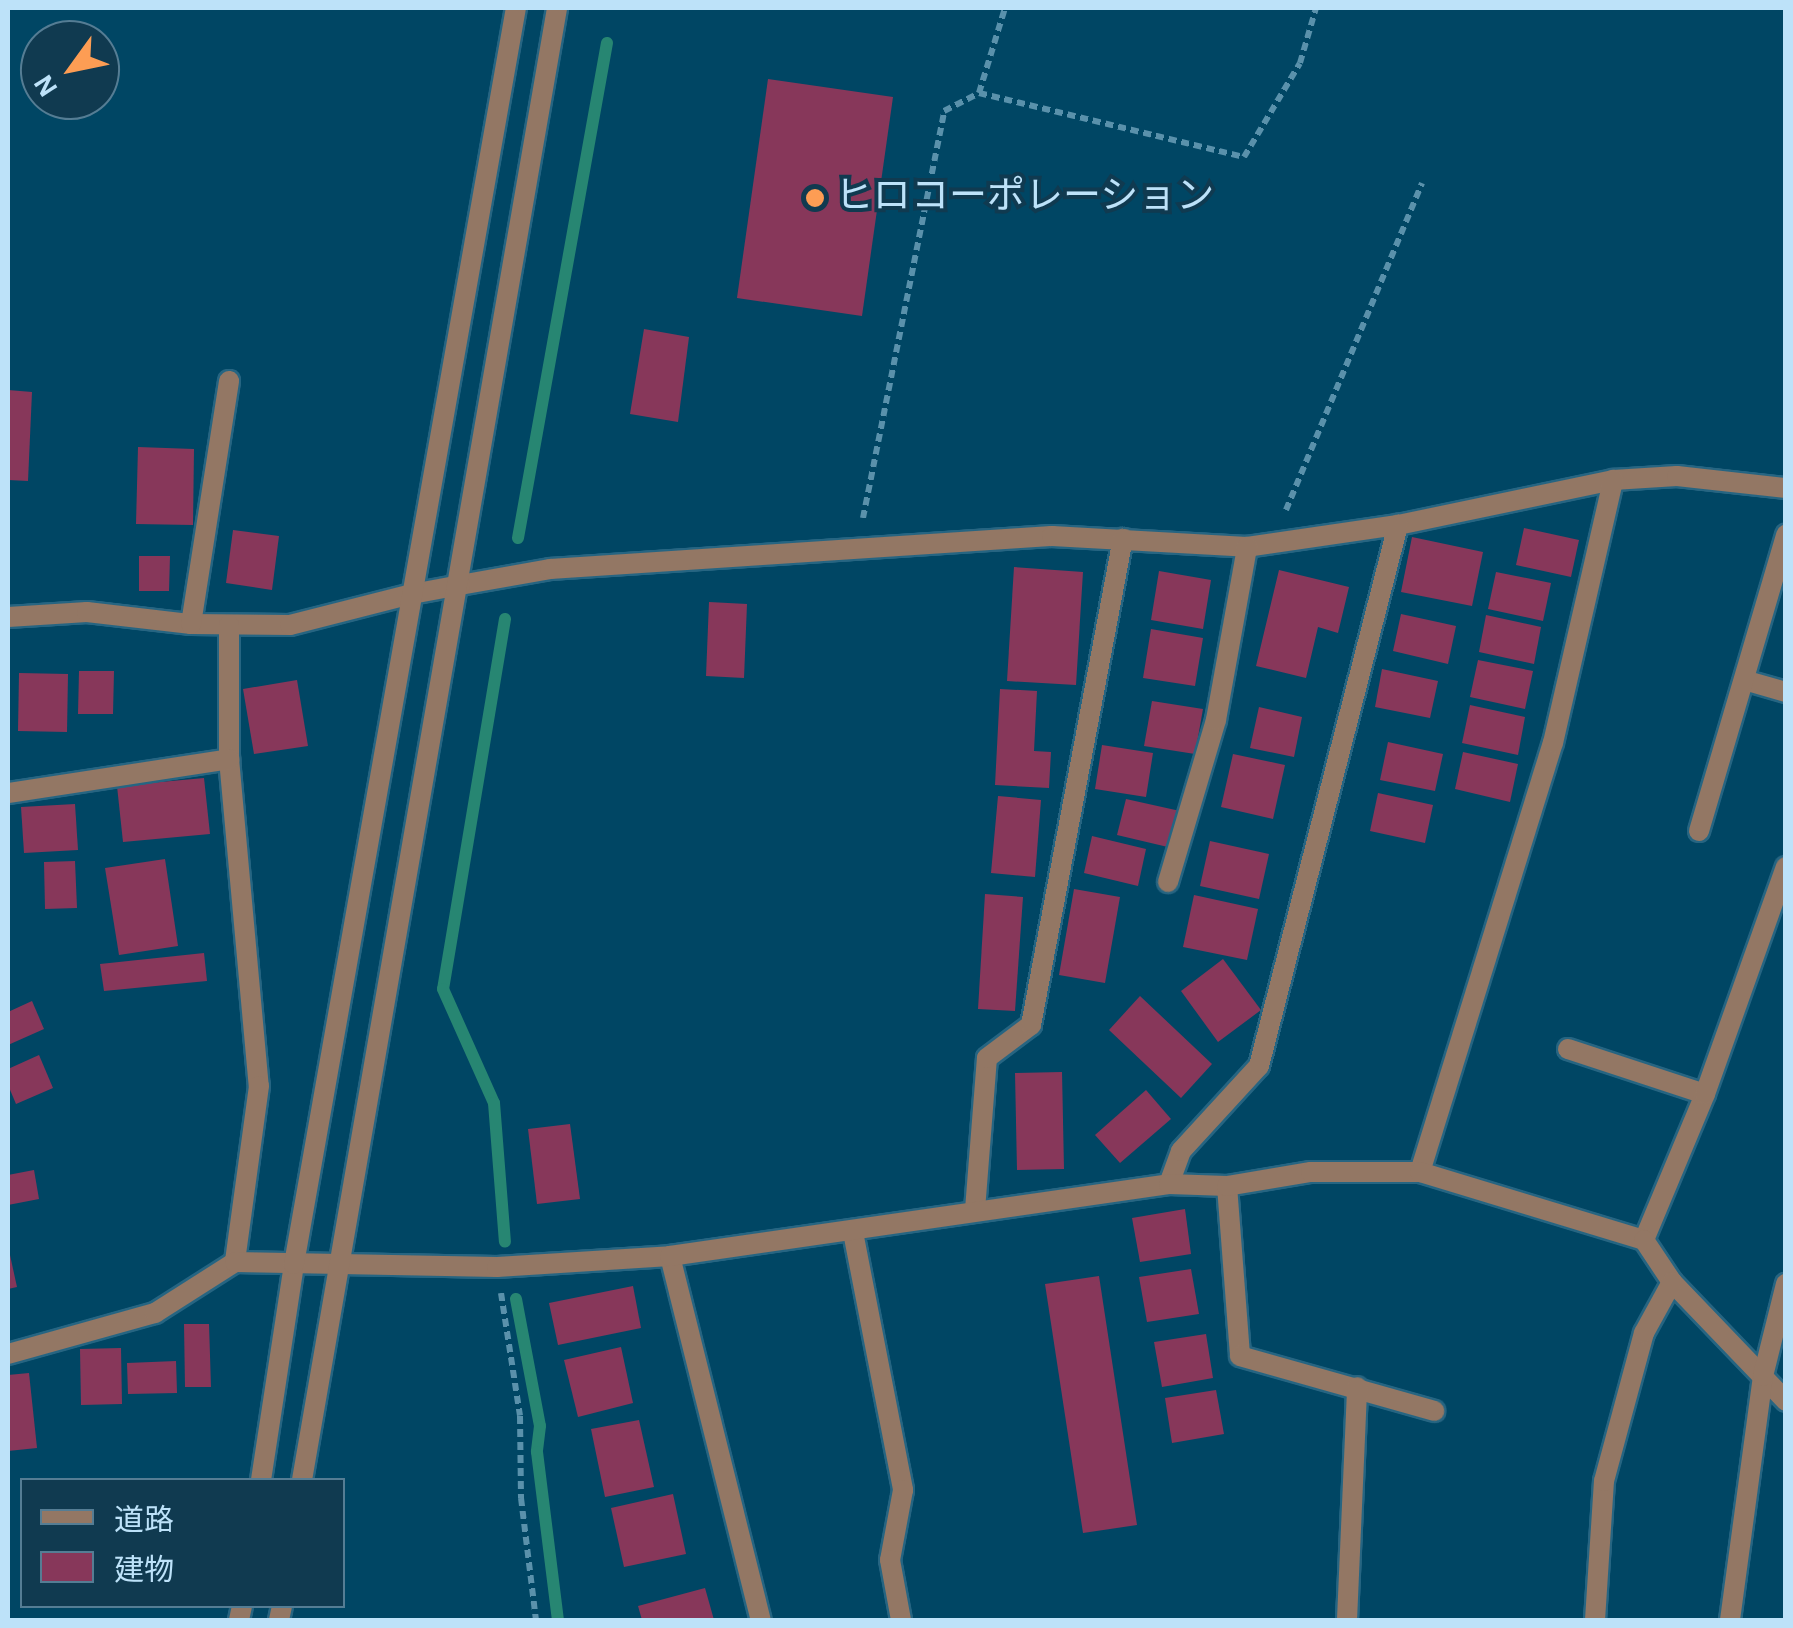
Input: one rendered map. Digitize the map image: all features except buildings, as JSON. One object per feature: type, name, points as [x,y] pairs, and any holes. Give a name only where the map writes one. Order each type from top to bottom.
[{"type":"street","points":[[261,1478],[294,1264],[516,8]]},
{"type":"street","points":[[302,1478],[557,8]]},
{"type":"street","points":[[192,624],[229,381]]},
{"type":"street","points":[[8,617],[87,612],[192,624],[290,625],[412,594],[550,569],[1052,536],[1247,547],[1398,525],[1613,480],[1677,476],[1786,488]]},
{"type":"street","points":[[1420,1172],[1553,743],[1613,480]]},
{"type":"street","points":[[1169,1184],[1181,1151],[1258,1066],[1398,525]]},
{"type":"street","points":[[1699,831],[1786,535]]},
{"type":"street","points":[[975,1210],[988,1058],[1030,1025],[1123,539]]},
{"type":"street","points":[[1168,882],[1216,720],[1247,547]]},
{"type":"street","points":[[229,625],[229,759],[260,1086],[235,1262]]},
{"type":"street","points":[[1744,680],[1786,692]]},
{"type":"street","points":[[8,792],[229,759]]},
{"type":"street","points":[[1644,1240],[1705,1094],[1786,868]]},
{"type":"street","points":[[1568,1048],[1705,1094]]},
{"type":"street","points":[[8,1354],[156,1313],[235,1262],[339,1267],[497,1266],[670,1256],[1169,1184],[1227,1186],[1311,1172],[1420,1172],[1644,1240],[1672,1282],[1786,1401]]},
{"type":"street","points":[[1227,1186],[1240,1356],[1434,1410]]},
{"type":"street","points":[[853,1232],[904,1490],[890,1560],[901,1620]]},
{"type":"street","points":[[670,1256],[761,1620]]},
{"type":"street","points":[[1594,1620],[1604,1482],[1612,1445],[1644,1332],[1672,1282]]},
{"type":"street","points":[[1730,1620],[1763,1376],[1783,1298]]},
{"type":"street","points":[[1347,1620],[1358,1387]]},
{"type":"path","points":[[979,93],[1005,8]]},
{"type":"path","points":[[857,549],[944,111],[979,93],[1244,157],[1300,63],[1316,8]]},
{"type":"path","points":[[1272,543],[1422,183]]},
{"type":"path","points":[[497,1266],[520,1416],[521,1498],[536,1620]]},
{"type":"waterway","points":[[518,538],[607,43]]},
{"type":"waterway","points":[[505,619],[443,989],[494,1103],[505,1242]]},
{"type":"waterway","points":[[516,1299],[540,1426],[537,1452],[558,1620]]},
{"type":"place","name":"ヒロコーポレーション","points":[[815,198]]}]
